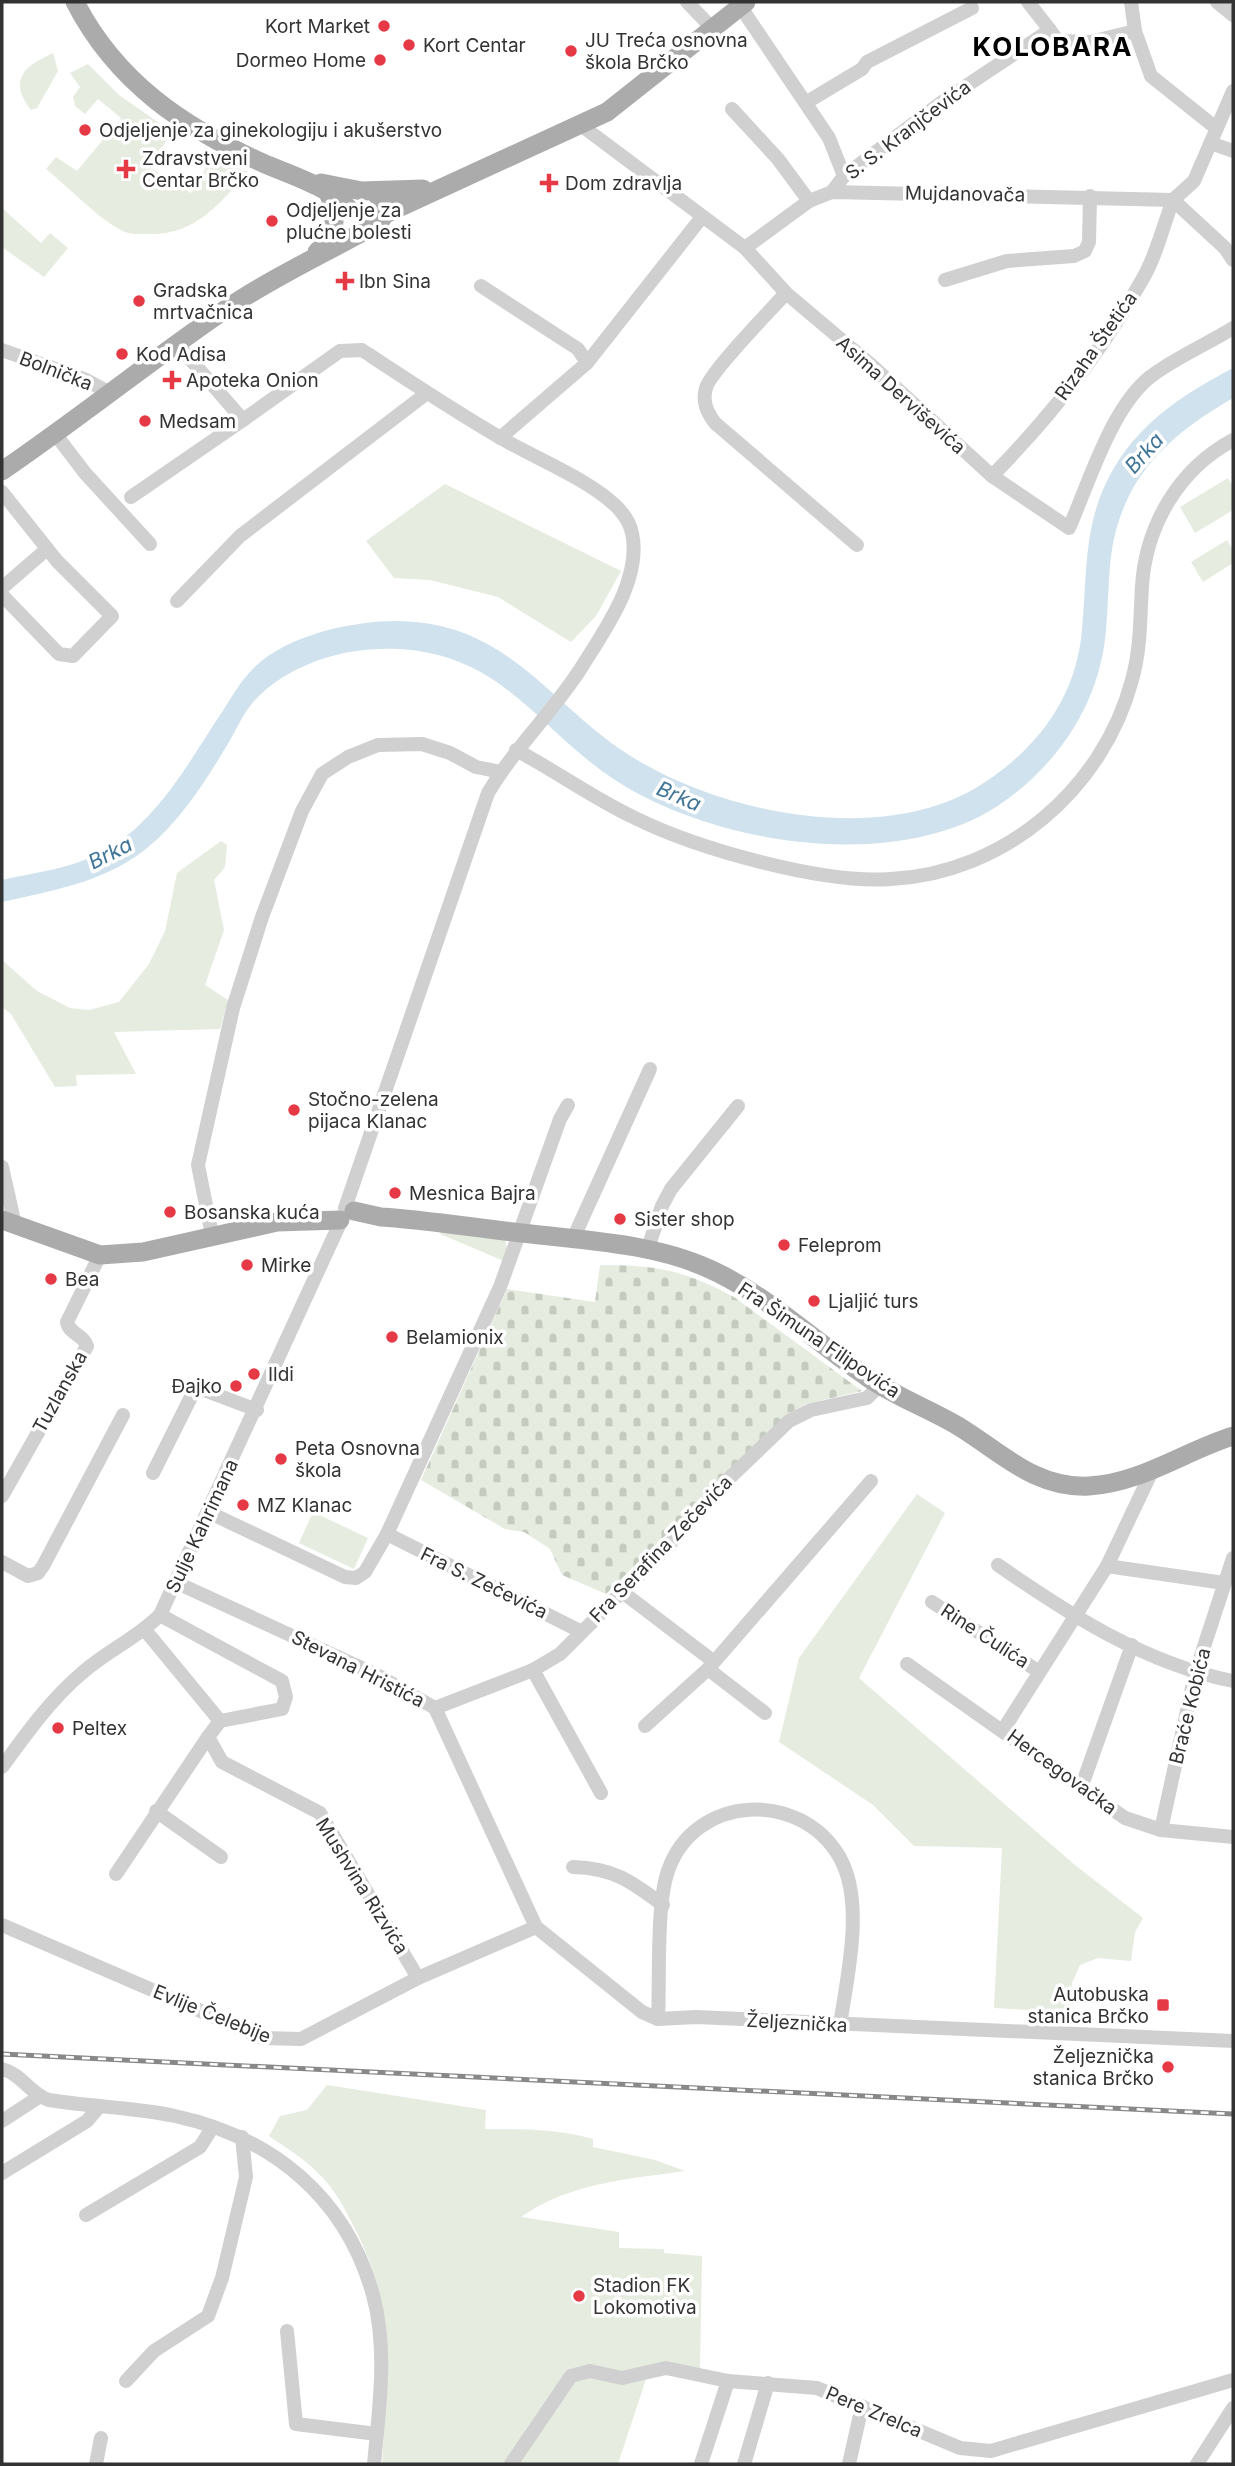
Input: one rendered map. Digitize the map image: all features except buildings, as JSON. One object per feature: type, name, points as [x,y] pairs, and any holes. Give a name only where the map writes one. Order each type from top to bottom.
[{"type":"main road","points":[[75,2],[102,50],[148,95],[221,143],[299,178],[329,195],[349,212],[358,224],[379,220]]},
{"type":"main road","points":[[2,471],[56,435],[237,302],[441,186],[582,126],[625,99],[711,27],[743,4]]},
{"type":"main road","points":[[299,178],[368,191],[441,186]]},
{"type":"main road","points":[[334,247],[352,198],[368,191]]},
{"type":"main road","points":[[368,191],[385,203],[379,220]]},
{"type":"main road","points":[[309,260],[328,239],[335,223],[335,210],[329,195]]},
{"type":"main road","name":"Fra Šimuna Filipovića","points":[[100,1255],[143,1252],[277,1222],[319,1218],[381,1217],[573,1239],[686,1260],[719,1273],[880,1385],[958,1426],[1032,1476],[1078,1486],[1126,1480],[1233,1436]]},
{"type":"main road","points":[[8,1222],[100,1255]]},
{"type":"street","points":[[687,2],[711,27]]},
{"type":"street","points":[[1028,2],[1058,41],[1071,44],[1135,31]]},
{"type":"street","points":[[1131,2],[1135,31],[1151,76],[1216,128]]},
{"type":"street","points":[[1217,2],[1233,15]]},
{"type":"street","points":[[743,4],[829,138],[844,176]]},
{"type":"street","points":[[807,102],[862,69],[867,62],[972,8]]},
{"type":"street","name":"S. S. Kranjčevića","points":[[832,192],[844,176],[942,102],[1050,30]]},
{"type":"street","points":[[1233,91],[1216,128],[1213,144],[1194,181],[1173,200],[1225,247],[1233,260]]},
{"type":"street","points":[[732,109],[778,159],[809,201]]},
{"type":"street","name":"Asima Derviševića","points":[[582,126],[745,248],[786,293],[869,363],[992,476],[1069,528],[1115,425],[1134,392],[1179,358],[1233,328]]},
{"type":"street","points":[[1213,144],[1233,150]]},
{"type":"street","name":"Mujdanovača","points":[[745,248],[809,201],[832,192],[1173,200]]},
{"type":"street","points":[[945,280],[1007,261],[1074,256],[1085,251],[1089,242],[1090,196]]},
{"type":"street","name":"Rizaha Štetića","points":[[992,476],[1030,436],[1110,330],[1144,278],[1173,200]]},
{"type":"street","points":[[500,438],[587,363],[702,216]]},
{"type":"street","points":[[481,286],[578,349],[587,363]]},
{"type":"street","points":[[786,293],[713,373],[705,390],[707,412],[715,423],[857,545]]},
{"type":"street","points":[[131,496],[243,420],[177,344]]},
{"type":"street","name":"Sulje Kahrimana","points":[[2,1767],[29,1730],[80,1674],[145,1630],[160,1615],[346,1218],[495,798],[501,772],[519,745],[582,667],[630,577],[634,559],[632,532],[627,519],[615,505],[598,492],[426,393],[362,350],[351,348],[340,351],[243,420]]},
{"type":"street","name":"Bolnička","points":[[2,350],[83,379],[110,393]]},
{"type":"street","points":[[177,601],[240,536],[426,393]]},
{"type":"street","points":[[56,435],[85,473],[150,544]]},
{"type":"street","points":[[519,745],[634,818],[724,851],[795,869],[890,880],[931,874],[984,856],[1010,843],[1065,800],[1105,748],[1132,680],[1142,630],[1142,585],[1151,537],[1175,490],[1202,461],[1231,445]]},
{"type":"street","points":[[2,492],[47,549],[112,616],[73,656],[66,656],[59,654],[2,596]]},
{"type":"street","points":[[2,588],[47,549]]},
{"type":"street","points":[[212,1235],[198,1165],[233,1008],[302,811],[322,774],[348,757],[378,745],[422,744],[450,753],[476,767],[501,772]]},
{"type":"street","points":[[573,1239],[650,1069]]},
{"type":"street","points":[[208,1512],[345,1577],[361,1577],[387,1534],[500,1287],[560,1119],[568,1105]]},
{"type":"street","points":[[646,1251],[671,1189],[738,1106]]},
{"type":"street","points":[[2,1167],[8,1222]]},
{"type":"street","name":"Tuzlanska","points":[[2,1496],[87,1346],[84,1339],[69,1328],[67,1322],[100,1255]]},
{"type":"street","name":"Fra Serafina Zečevića","points":[[435,1709],[533,1670],[560,1654],[669,1545],[718,1489],[789,1421],[811,1410],[867,1398],[880,1385]]},
{"type":"street","points":[[153,1473],[196,1387],[257,1410]]},
{"type":"street","points":[[2,1562],[27,1576],[38,1573],[123,1415]]},
{"type":"street","points":[[1003,1730],[1038,1671],[1076,1619],[1107,1566],[1152,1471]]},
{"type":"street","points":[[645,1726],[710,1665],[871,1481]]},
{"type":"street","name":"Fra S. Zečevića","points":[[387,1534],[582,1632]]},
{"type":"street","name":"Braće Kobića","points":[[1161,1830],[1195,1674],[1233,1558]]},
{"type":"street","points":[[998,1565],[1076,1619],[1195,1674],[1233,1681]]},
{"type":"street","points":[[1107,1566],[1224,1583]]},
{"type":"street","name":"Stevana Hristića","points":[[175,1582],[377,1675],[435,1709],[536,1927]]},
{"type":"street","points":[[621,1591],[765,1713]]},
{"type":"street","name":"Rine Čulića","points":[[932,1602],[1038,1671]]},
{"type":"street","points":[[116,1874],[156,1811],[220,1721],[282,1709],[286,1697],[282,1681],[160,1615]]},
{"type":"street","points":[[145,1630],[220,1721]]},
{"type":"street","points":[[1082,1788],[1132,1645]]},
{"type":"street","name":"Hercegovačka","points":[[907,1664],[1125,1818],[1161,1830],[1233,1837]]},
{"type":"street","points":[[533,1670],[601,1793]]},
{"type":"street","name":"Mushvina Rizvića","points":[[208,1737],[222,1762],[320,1814],[418,1978]]},
{"type":"street","points":[[536,1927],[642,2012],[658,2019],[667,1871],[684,1842],[708,1821],[729,1812],[758,1808],[784,1812],[815,1828],[839,1858],[849,1887],[852,1943],[840,2025]]},
{"type":"street","points":[[156,1811],[221,1857]]},
{"type":"street","points":[[573,1867],[605,1869],[619,1874],[663,1905]]},
{"type":"street","name":"Evlije Čelebije","points":[[2,1925],[263,2038],[281,2041],[301,2039],[418,1978],[536,1927]]},
{"type":"street","name":"Željeznička","points":[[658,2019],[696,2017],[1233,2041]]},
{"type":"street","points":[[2,2069],[12,2072],[39,2097],[98,2108],[177,2116],[242,2137],[258,2144],[315,2190],[354,2245],[373,2296],[379,2337],[381,2383],[374,2464]]},
{"type":"street","points":[[2,2121],[39,2097]]},
{"type":"street","points":[[2,2174],[87,2121],[98,2108]]},
{"type":"street","points":[[86,2215],[200,2147],[212,2128]]},
{"type":"street","points":[[126,2381],[154,2351],[208,2316],[222,2278],[246,2177],[242,2137]]},
{"type":"street","points":[[287,2332],[296,2424],[377,2434]]},
{"type":"street","name":"Pere Zrelca","points":[[511,2464],[556,2395],[576,2373],[590,2371],[622,2378],[666,2368],[728,2381],[817,2388],[960,2448],[991,2451],[1233,2380]]},
{"type":"street","points":[[701,2464],[728,2381]]},
{"type":"street","points":[[744,2464],[768,2383]]},
{"type":"street","points":[[849,2464],[862,2406]]},
{"type":"street","points":[[1197,2464],[1233,2408]]},
{"type":"street","points":[[1217,2434],[1233,2434]]},
{"type":"street","points":[[96,2464],[101,2438]]},
{"type":"street","points":[[991,2451],[1000,2464]]},
{"type":"green space","points":[[53,53],[58,71],[37,108],[31,110],[20,90],[22,75],[34,63]]},
{"type":"green space","points":[[88,64],[119,95],[172,132],[149,167],[191,193],[213,156],[248,172],[205,216],[179,230],[134,234],[112,225],[46,169],[56,157],[77,171],[121,118],[98,99],[85,114],[75,106],[73,97],[80,87],[70,73]]},
{"type":"green space","points":[[2,208],[41,243],[50,233],[68,248],[44,277],[2,247]]},
{"type":"green space","points":[[1228,478],[1233,487],[1233,510],[1195,533],[1180,507]]},
{"type":"green space","points":[[445,484],[621,571],[596,616],[571,642],[498,597],[430,580],[394,578],[366,541]]},
{"type":"green space","points":[[1227,540],[1233,550],[1233,563],[1203,582],[1191,562]]},
{"type":"green space","points":[[221,841],[227,845],[225,867],[214,880],[224,930],[205,985],[228,1000],[220,1029],[114,1032],[136,1074],[76,1075],[77,1086],[55,1087],[11,1014],[2,1007],[2,960],[37,991],[70,1008],[89,1010],[119,1002],[149,964],[165,931],[177,873]]},
{"type":"green space","points":[[441,1231],[505,1239],[507,1249],[504,1261],[440,1234]]},
{"type":"green space","points":[[600,1265],[637,1266],[669,1271],[716,1288],[734,1297],[862,1391],[806,1404],[790,1413],[606,1594],[562,1575],[550,1549],[524,1532],[505,1529],[421,1480],[507,1289],[595,1302]]},
{"type":"green space","points":[[917,1494],[945,1513],[859,1678],[1075,1865],[1143,1918],[1135,1932],[1131,1961],[1098,1958],[1080,1965],[1072,1983],[1070,2012],[994,2008],[1002,1848],[914,1846],[873,1805],[779,1742],[799,1658]]},
{"type":"green space","points":[[313,1512],[368,1538],[354,1569],[299,1543]]},
{"type":"green space","points":[[327,2085],[486,2110],[485,2129],[566,2133],[593,2139],[593,2147],[655,2160],[685,2171],[579,2189],[540,2205],[521,2217],[619,2232],[619,2248],[664,2249],[664,2253],[702,2256],[700,2370],[650,2367],[618,2464],[382,2464],[386,2344],[383,2315],[368,2258],[347,2213],[328,2184],[305,2162],[269,2136],[280,2116],[307,2110]]},
{"type":"water","name":"Brka","points":[[1233,368],[1233,398],[1189,427],[1163,450],[1140,477],[1123,510],[1113,544],[1102,657],[1085,708],[1072,731],[1038,773],[1018,791],[996,807],[954,827],[907,840],[856,844],[804,842],[751,834],[701,820],[655,802],[615,780],[587,760],[517,698],[467,665],[436,655],[400,649],[360,650],[303,666],[269,687],[247,710],[190,801],[168,829],[142,852],[92,879],[2,902],[2,880],[87,859],[113,846],[130,833],[172,788],[241,683],[265,659],[293,642],[313,635],[374,622],[415,622],[446,627],[474,637],[522,667],[610,742],[648,766],[691,786],[738,802],[788,813],[838,818],[886,816],[933,807],[974,789],[995,775],[1033,742],[1048,723],[1071,680],[1078,656],[1089,539],[1100,497],[1110,476],[1134,440],[1159,415]]},
{"type":"railway","points":[[2,2054],[1233,2114]]},
{"type":"place","name":"Kort Market","points":[[384,26]]},
{"type":"place","name":"Kort Centar","points":[[409,45]]},
{"type":"place","name":"JU Treća osnovna škola Brčko","points":[[571,51]]},
{"type":"place","name":"Dormeo Home","points":[[380,60]]},
{"type":"place","name":"Odjeljenje za ginekologiju i akušerstvo","points":[[85,130]]},
{"type":"place","name":"Zdravstveni Centar Brčko","points":[[126,169]]},
{"type":"place","name":"Dom zdravlja","points":[[549,183]]},
{"type":"place","name":"Odjeljenje za plućne bolesti","points":[[272,221]]},
{"type":"place","name":"Ibn Sina","points":[[345,281]]},
{"type":"place","name":"Gradska mrtvačnica","points":[[139,301]]},
{"type":"place","name":"Kod Adisa","points":[[122,354]]},
{"type":"place","name":"Apoteka Onion","points":[[172,380]]},
{"type":"place","name":"Medsam","points":[[145,421]]},
{"type":"place","name":"Stočno-zelena pijaca Klanac","points":[[294,1110]]},
{"type":"place","name":"Mesnica Bajra","points":[[395,1193]]},
{"type":"place","name":"Bosanska kuća","points":[[170,1212]]},
{"type":"place","name":"Sister shop","points":[[620,1219]]},
{"type":"place","name":"Feleprom","points":[[784,1245]]},
{"type":"place","name":"Mirke","points":[[247,1265]]},
{"type":"place","name":"Bea","points":[[51,1279]]},
{"type":"place","name":"Ljaljić turs","points":[[814,1301]]},
{"type":"place","name":"Belamionix","points":[[392,1337]]},
{"type":"place","name":"Ildi","points":[[254,1374]]},
{"type":"place","name":"Đajko","points":[[236,1386]]},
{"type":"place","name":"Peta Osnovna škola","points":[[281,1459]]},
{"type":"place","name":"MZ Klanac","points":[[243,1505]]},
{"type":"place","name":"Peltex","points":[[58,1728]]},
{"type":"place","name":"Autobuska stanica Brčko","points":[[1163,2005]]},
{"type":"place","name":"Željeznička stanica Brčko","points":[[1168,2067]]},
{"type":"place","name":"Stadion FK Lokomotiva","points":[[579,2296]]},
{"type":"district","name":"KOLOBARA","points":[[1053,46]]}]
